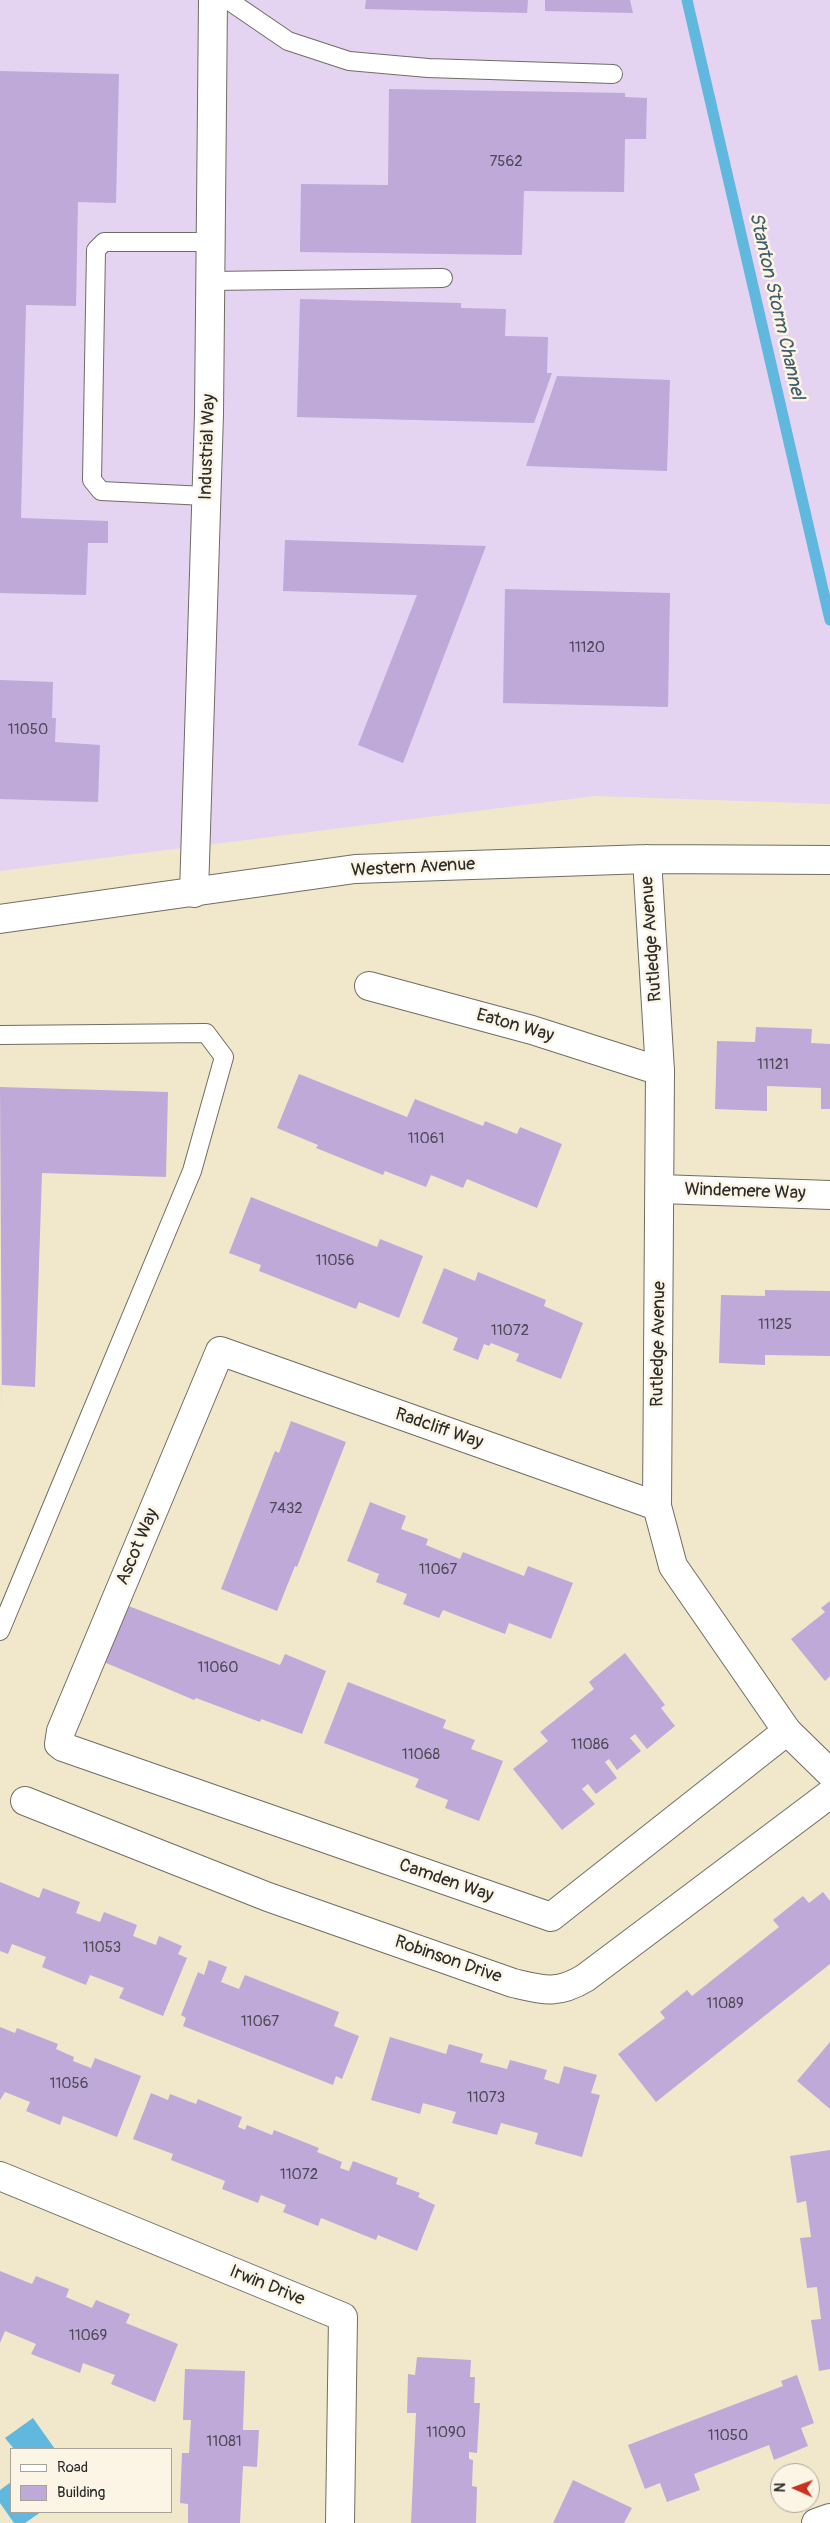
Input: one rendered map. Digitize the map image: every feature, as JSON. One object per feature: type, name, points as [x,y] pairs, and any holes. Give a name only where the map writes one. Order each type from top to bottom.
[{"type":"street","name":"Industrial Way","points":[[194,894],[206,496],[213,0]]},
{"type":"street","name":"Western Avenue","points":[[0,919],[194,894],[355,869],[647,859],[830,860]]},
{"type":"street","name":"Rutledge Avenue","points":[[647,859],[660,1071],[657,1506],[673,1566],[787,1731],[830,1773]]},
{"type":"street","name":"Eaton Way","points":[[369,986],[532,1030],[660,1071]]},
{"type":"street","name":"Windemere Way","points":[[660,1189],[830,1195]]},
{"type":"street","name":"Radcliff Way","points":[[220,1352],[657,1506]]},
{"type":"street","name":"Ascot Way","points":[[59,1744],[59,1738],[65,1722],[220,1352]]},
{"type":"street","name":"Camden Way","points":[[59,1744],[63,1747],[551,1917],[787,1731]]},
{"type":"street","name":"Robinson Drive","points":[[25,1801],[268,1897],[513,1983],[555,1991],[570,1988],[586,1978],[830,1794]]},
{"type":"street","name":"Irwin Drive","points":[[0,2176],[343,2317],[340,2523]]},
{"type":"street","points":[[816,2523],[830,2518]]},
{"type":"lane","points":[[228,0],[288,41],[349,61],[428,68],[613,74]]},
{"type":"lane","points":[[206,496],[101,491],[92,480],[92,471],[96,250],[104,242],[210,242]]},
{"type":"lane","points":[[210,280],[442,278]]},
{"type":"lane","points":[[0,1035],[206,1033],[224,1058],[192,1171],[0,1631]]},
{"type":"shaded area","points":[[0,0],[830,0],[830,804],[595,796],[0,871]]},
{"type":"water","points":[[33,2418],[54,2448],[13,2448],[5,2438]]},
{"type":"water","points":[[10,2483],[10,2513],[40,2513],[25,2523],[14,2523],[0,2503],[0,2490]]},
{"type":"building","points":[[366,0],[528,0],[527,13],[365,9]]},
{"type":"building","points":[[545,0],[630,0],[633,13],[545,11]]},
{"type":"building","points":[[0,71],[119,74],[116,203],[78,202],[76,306],[26,305],[21,518],[108,521],[108,543],[88,543],[86,595],[0,593]]},
{"type":"building","points":[[389,89],[625,93],[625,97],[647,98],[646,139],[625,139],[624,192],[524,191],[522,255],[300,252],[301,184],[388,185]]},
{"type":"building","points":[[300,299],[461,303],[461,308],[506,309],[505,336],[548,337],[547,373],[552,373],[534,423],[297,417]]},
{"type":"building","points":[[557,376],[670,380],[667,471],[526,466]]},
{"type":"building","points":[[285,540],[486,546],[403,763],[358,745],[417,595],[283,591]]},
{"type":"building","points":[[505,589],[670,593],[668,707],[503,703]]},
{"type":"building","points":[[0,680],[53,682],[52,718],[56,718],[55,742],[100,745],[98,802],[0,799]]},
{"type":"building","points":[[756,1027],[812,1029],[811,1043],[830,1044],[830,1109],[821,1109],[821,1088],[767,1086],[767,1111],[715,1109],[717,1041],[755,1042]]},
{"type":"building","points":[[299,1074],[407,1117],[415,1099],[483,1126],[485,1121],[517,1134],[520,1127],[562,1144],[537,1208],[467,1179],[463,1188],[431,1175],[426,1187],[385,1171],[383,1175],[316,1148],[318,1145],[277,1128]]},
{"type":"building","points":[[0,1087],[168,1092],[166,1177],[42,1173],[35,1387],[2,1385],[2,1416]]},
{"type":"building","points":[[251,1197],[377,1247],[380,1239],[423,1256],[399,1318],[359,1302],[356,1309],[259,1271],[261,1265],[229,1253]]},
{"type":"building","points":[[444,1268],[475,1281],[478,1272],[546,1300],[544,1306],[583,1323],[561,1379],[516,1361],[519,1354],[491,1343],[489,1346],[484,1344],[478,1360],[453,1350],[458,1338],[422,1323]]},
{"type":"building","points":[[765,1290],[830,1291],[830,1356],[765,1355],[765,1365],[719,1363],[721,1295],[765,1296]]},
{"type":"building","points":[[291,1421],[346,1442],[297,1567],[295,1566],[277,1611],[221,1589],[275,1451],[279,1453]]},
{"type":"building","points":[[370,1502],[406,1516],[401,1529],[428,1539],[426,1545],[460,1559],[463,1552],[524,1576],[528,1566],[573,1583],[551,1639],[509,1623],[505,1634],[443,1610],[439,1618],[403,1604],[407,1594],[376,1582],[379,1574],[347,1561]]},
{"type":"building","points":[[830,1601],[830,1676],[825,1681],[791,1639],[825,1612],[821,1608]]},
{"type":"building","points":[[121,1603],[280,1665],[285,1654],[326,1671],[302,1734],[261,1719],[260,1722],[196,1698],[194,1700],[99,1660]]},
{"type":"building","points":[[625,1653],[665,1705],[661,1708],[675,1726],[647,1749],[635,1734],[630,1738],[641,1751],[617,1770],[609,1759],[605,1762],[617,1778],[596,1794],[588,1784],[582,1789],[595,1804],[562,1830],[513,1769],[548,1741],[540,1732],[594,1689],[589,1682]]},
{"type":"building","points":[[348,1682],[446,1720],[443,1728],[475,1740],[471,1749],[503,1761],[479,1821],[445,1808],[448,1800],[415,1787],[419,1779],[324,1743]]},
{"type":"building","points":[[0,1882],[39,1898],[43,1888],[80,1902],[76,1913],[100,1922],[104,1912],[137,1925],[133,1936],[156,1945],[159,1936],[182,1946],[178,1954],[187,1958],[163,2016],[119,1998],[124,1988],[90,1975],[86,1985],[42,1967],[46,1957],[12,1944],[8,1954],[0,1951]]},
{"type":"building","points":[[823,1892],[830,1901],[830,1964],[656,2102],[618,2054],[665,2018],[660,2012],[687,1990],[692,1996],[779,1927],[773,1920],[803,1896],[809,1903]]},
{"type":"building","points":[[209,1960],[227,1967],[221,1982],[239,1989],[245,1975],[339,2012],[334,2026],[359,2036],[342,2079],[336,2076],[333,2085],[183,2026],[186,2018],[181,2015],[198,1972],[204,1975]]},
{"type":"building","points":[[0,2027],[15,2033],[17,2028],[58,2044],[56,2049],[74,2057],[73,2061],[91,2068],[95,2058],[141,2076],[117,2137],[63,2116],[60,2125],[26,2111],[30,2102],[5,2092],[0,2100]]},
{"type":"building","points":[[390,2037],[446,2054],[449,2044],[483,2054],[480,2062],[507,2069],[510,2060],[547,2070],[544,2079],[559,2084],[564,2066],[597,2075],[591,2093],[600,2095],[582,2157],[535,2144],[538,2133],[501,2123],[497,2135],[452,2123],[456,2112],[423,2103],[420,2114],[371,2100]]},
{"type":"building","points":[[830,2042],[830,2109],[797,2081]]},
{"type":"building","points":[[151,2093],[168,2100],[170,2094],[196,2104],[198,2099],[242,2117],[238,2127],[245,2130],[247,2125],[272,2135],[274,2130],[319,2148],[317,2152],[342,2162],[340,2168],[349,2171],[353,2161],[398,2178],[396,2184],[420,2193],[418,2197],[435,2205],[417,2251],[378,2235],[376,2240],[321,2218],[318,2226],[283,2212],[286,2205],[261,2195],[258,2203],[222,2189],[225,2181],[171,2160],[173,2154],[133,2139]]},
{"type":"building","points":[[830,2150],[830,2369],[819,2371],[811,2320],[821,2319],[817,2287],[807,2288],[800,2238],[811,2237],[806,2201],[797,2203],[790,2156]]},
{"type":"building","points":[[0,2271],[32,2284],[36,2276],[69,2289],[66,2297],[92,2308],[96,2300],[130,2314],[126,2323],[178,2344],[155,2402],[111,2384],[115,2375],[83,2363],[80,2373],[31,2354],[36,2344],[5,2331],[0,2343]]},
{"type":"building","points":[[417,2357],[471,2360],[470,2377],[475,2377],[474,2403],[480,2403],[477,2453],[469,2452],[469,2459],[473,2460],[472,2486],[477,2487],[476,2523],[411,2523],[416,2413],[407,2413],[408,2374],[415,2375]]},
{"type":"building","points":[[185,2369],[245,2371],[243,2430],[259,2430],[257,2467],[243,2466],[240,2523],[188,2523],[188,2504],[180,2503],[182,2453],[189,2453],[191,2420],[183,2420]]},
{"type":"building","points":[[797,2375],[814,2423],[801,2428],[808,2446],[774,2460],[769,2445],[694,2474],[700,2490],[667,2502],[660,2483],[645,2489],[628,2445],[783,2386],[781,2381]]},
{"type":"building","points":[[573,2480],[632,2508],[624,2523],[553,2523]]},
{"type":"waterway","name":"Stanton Storm Channel","points":[[687,0],[830,620]]}]
